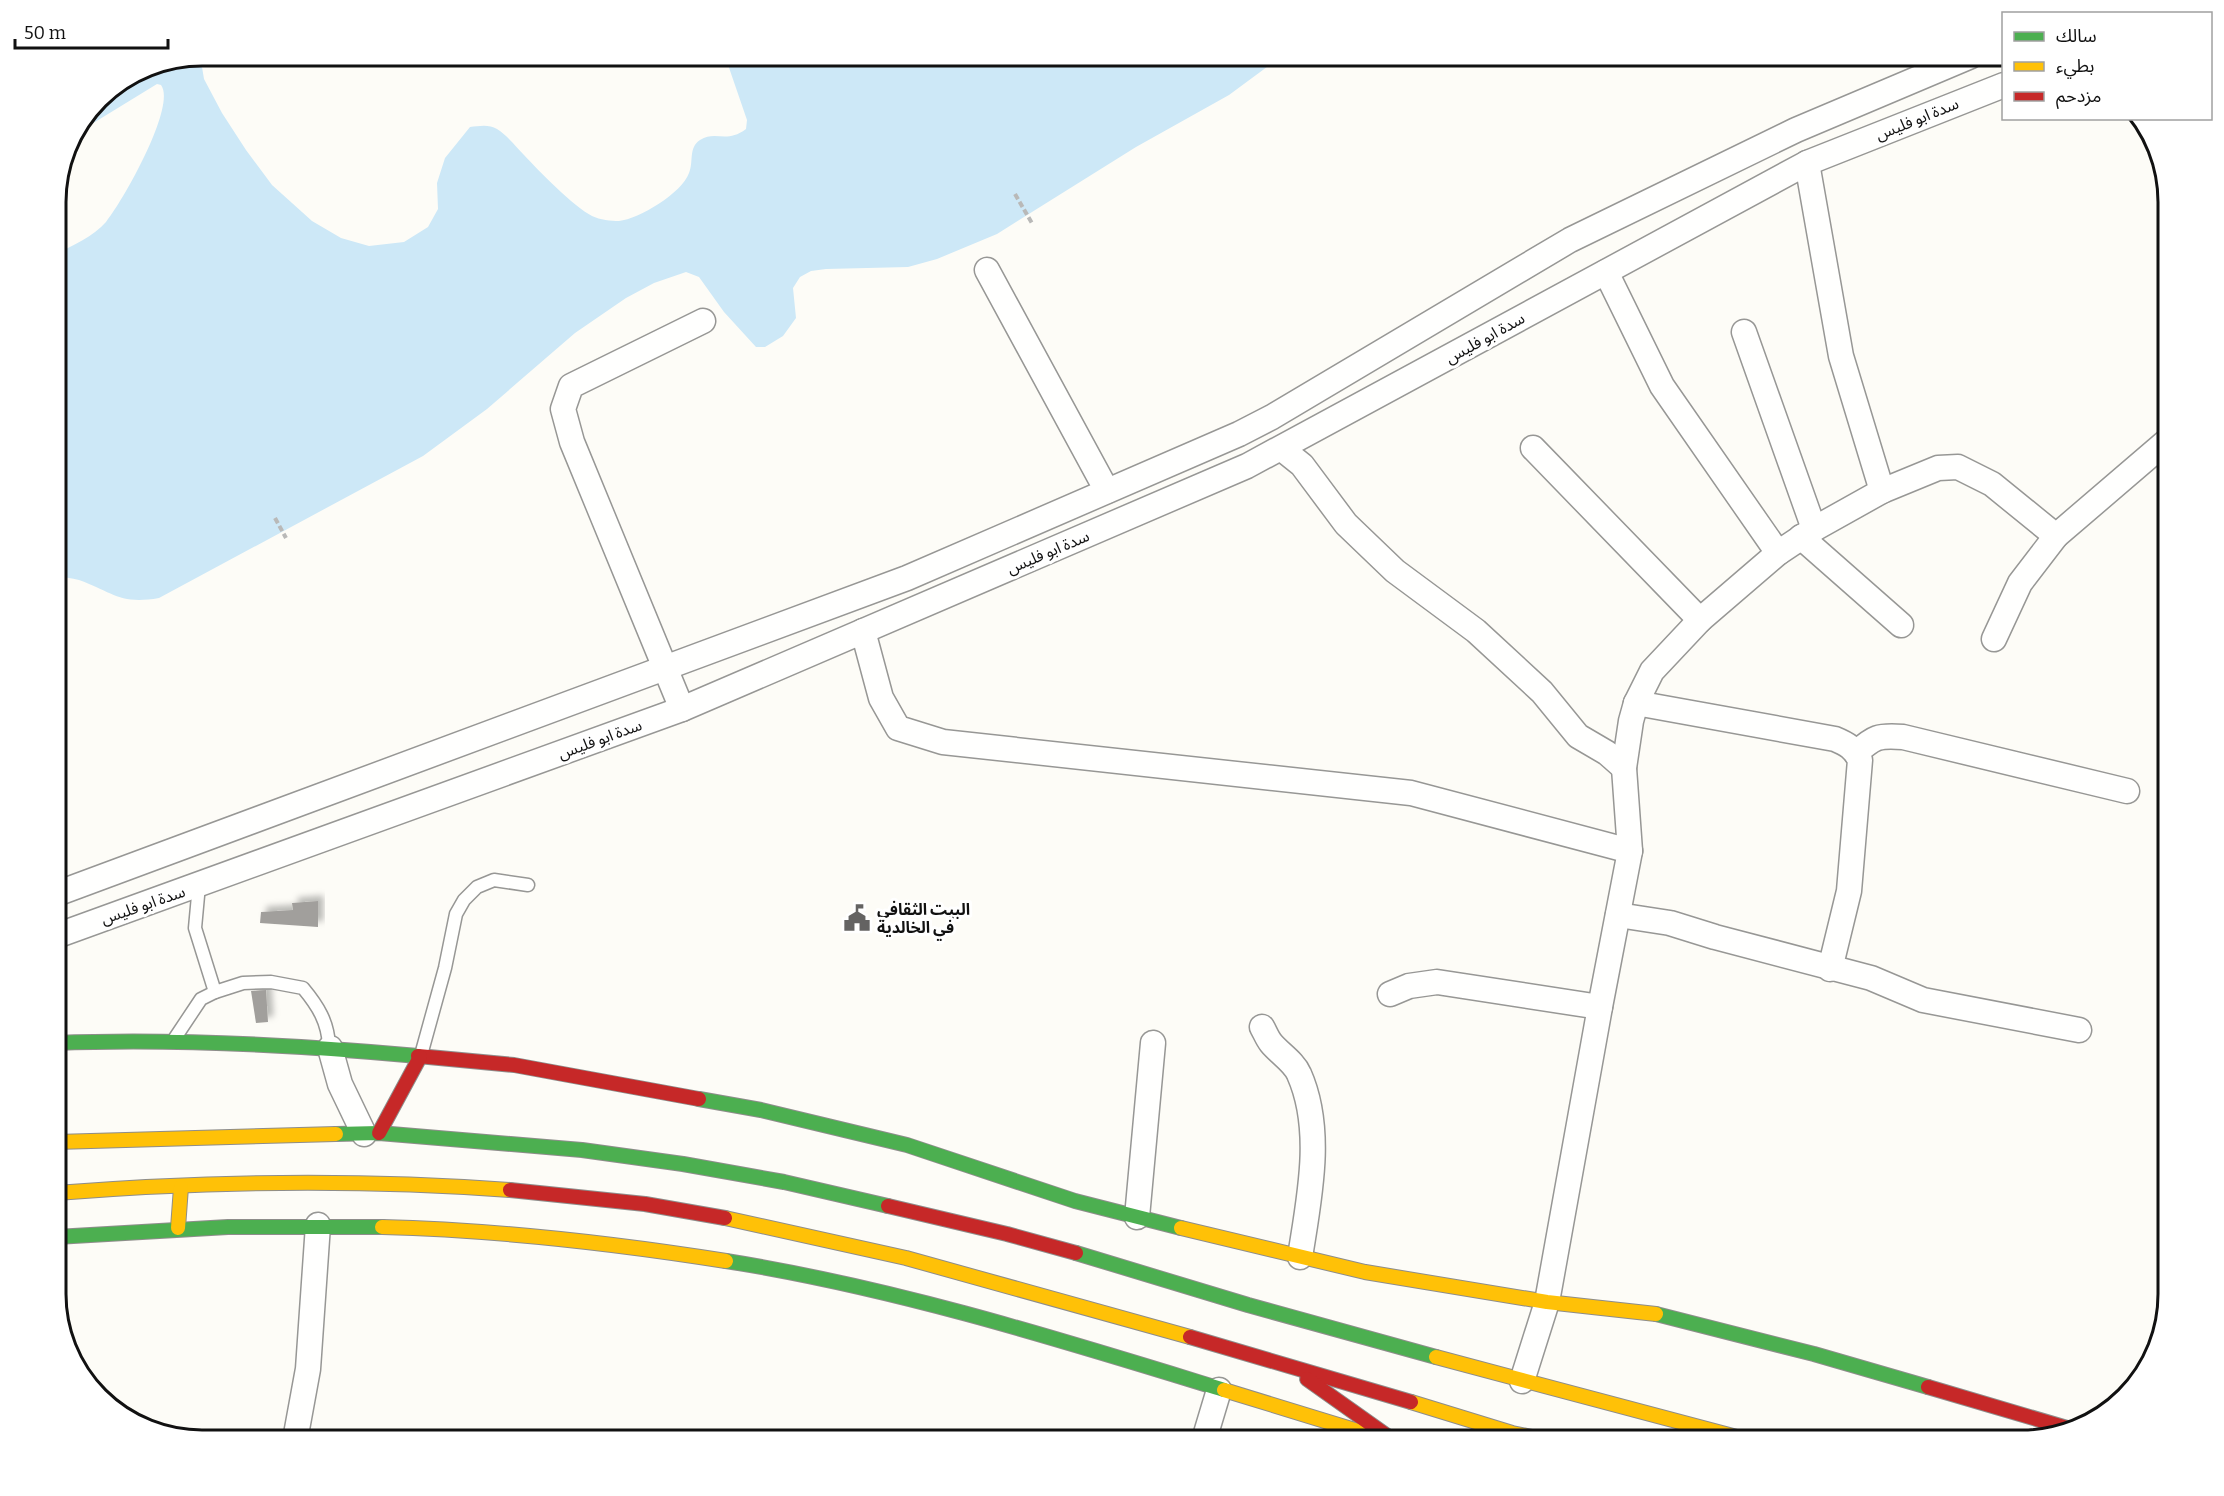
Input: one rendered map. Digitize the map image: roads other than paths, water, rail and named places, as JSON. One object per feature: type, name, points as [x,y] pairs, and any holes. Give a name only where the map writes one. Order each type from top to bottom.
[{"type":"main road","points":[[66,1043],[135,1040],[330,1048],[514,1065],[761,1110],[907,1145],[1075,1201],[1300,1257],[1365,1272],[1547,1302],[1652,1313],[1814,1354],[2057,1425]]},
{"type":"main road","points":[[372,1133],[420,1057]]},
{"type":"main road","points":[[66,1142],[372,1133],[582,1150],[683,1164],[784,1182],[883,1210],[1007,1234],[1248,1305],[1710,1430]]},
{"type":"main road","points":[[66,1193],[297,1182],[378,1183],[528,1190],[643,1204],[723,1217],[872,1243],[1286,1363],[1502,1430]]},
{"type":"main road","points":[[178,1228],[181,1187]]},
{"type":"main road","points":[[66,1236],[178,1228],[318,1225],[405,1227],[519,1234],[632,1247],[744,1264],[855,1288],[977,1319],[1354,1430]]},
{"type":"main road","points":[[1286,1363],[1379,1430]]},
{"type":"street","name":"سدة ابو فليس","points":[[66,890],[907,578],[1239,434],[1272,417],[1570,240],[1796,130],[1947,66]]},
{"type":"street","name":"سدة ابو فليس","points":[[66,932],[682,709],[1247,466],[1807,163],[2002,86]]},
{"type":"street","points":[[1807,163],[1841,356],[1882,491]]},
{"type":"street","points":[[987,270],[1107,491]]},
{"type":"street","points":[[1606,272],[1662,386],[1778,553]]},
{"type":"street","points":[[682,709],[572,442],[563,408],[570,386],[703,321]]},
{"type":"street","points":[[1744,332],[1807,533],[1902,625]]},
{"type":"street","points":[[1533,448],[1700,620]]},
{"type":"street","points":[[1282,449],[1302,465],[1346,524],[1395,571],[1476,631],[1542,692],[1578,736],[1607,753],[1624,768]]},
{"type":"street","points":[[1994,639],[2020,582],[2056,536],[2158,449]]},
{"type":"street","points":[[1522,1381],[1547,1302],[1630,852],[1624,768],[1636,703],[1652,671],[1700,620],[1778,553],[1807,533],[1882,491],[1938,468],[1958,467],[1992,484],[2056,536]]},
{"type":"street","points":[[863,631],[881,698],[898,728],[943,742],[1411,793],[1630,852]]},
{"type":"street","points":[[1636,703],[1835,739],[1848,744],[1856,753],[1860,760],[1849,891],[1830,969]]},
{"type":"street","points":[[1856,753],[1873,738],[1884,735],[1903,737],[2127,791]]},
{"type":"street","points":[[1618,915],[1670,923],[1830,969],[1871,978],[1923,1000],[2079,1030]]},
{"type":"street","points":[[1390,994],[1409,987],[1437,982],[1600,1007]]},
{"type":"street","points":[[1262,1027],[1269,1041],[1298,1071],[1308,1100],[1312,1139],[1310,1190],[1300,1257]]},
{"type":"street","points":[[1137,1217],[1153,1043]]},
{"type":"street","points":[[330,1048],[340,1084],[372,1133]]},
{"type":"street","points":[[297,1430],[308,1369],[318,1225]]},
{"type":"street","points":[[1207,1430],[1219,1390]]},
{"type":"lane","points":[[420,1057],[445,968],[456,914],[464,900],[477,887],[494,880],[528,885]]},
{"type":"lane","points":[[199,885],[195,928],[215,992]]},
{"type":"lane","points":[[171,1042],[201,999],[243,983],[271,982],[303,988],[319,1008],[329,1035],[330,1048]]},
{"type":"water","points":[[202,66],[204,79],[222,113],[272,185],[312,221],[341,238],[369,246],[404,242],[428,227],[438,209],[437,183],[445,158],[470,127],[494,127],[501,132],[556,188],[592,216],[619,221],[648,210],[659,204],[685,181],[696,143],[711,136],[733,136],[746,129],[747,120],[728,66],[1268,66],[1229,95],[1136,147],[997,234],[937,259],[908,267],[826,269],[811,271],[800,277],[793,288],[796,318],[783,336],[765,347],[756,347],[724,312],[699,277],[686,272],[654,283],[626,298],[575,333],[487,409],[423,456],[159,598],[145,600],[125,599],[79,580],[66,578],[66,249],[95,232],[106,222],[124,196],[155,133],[164,96],[161,85],[157,84],[91,124],[112,100],[134,84],[159,73]]},
{"type":"place","name":"البيت الثقافي في الخالدية","points":[[857,918]]}]
